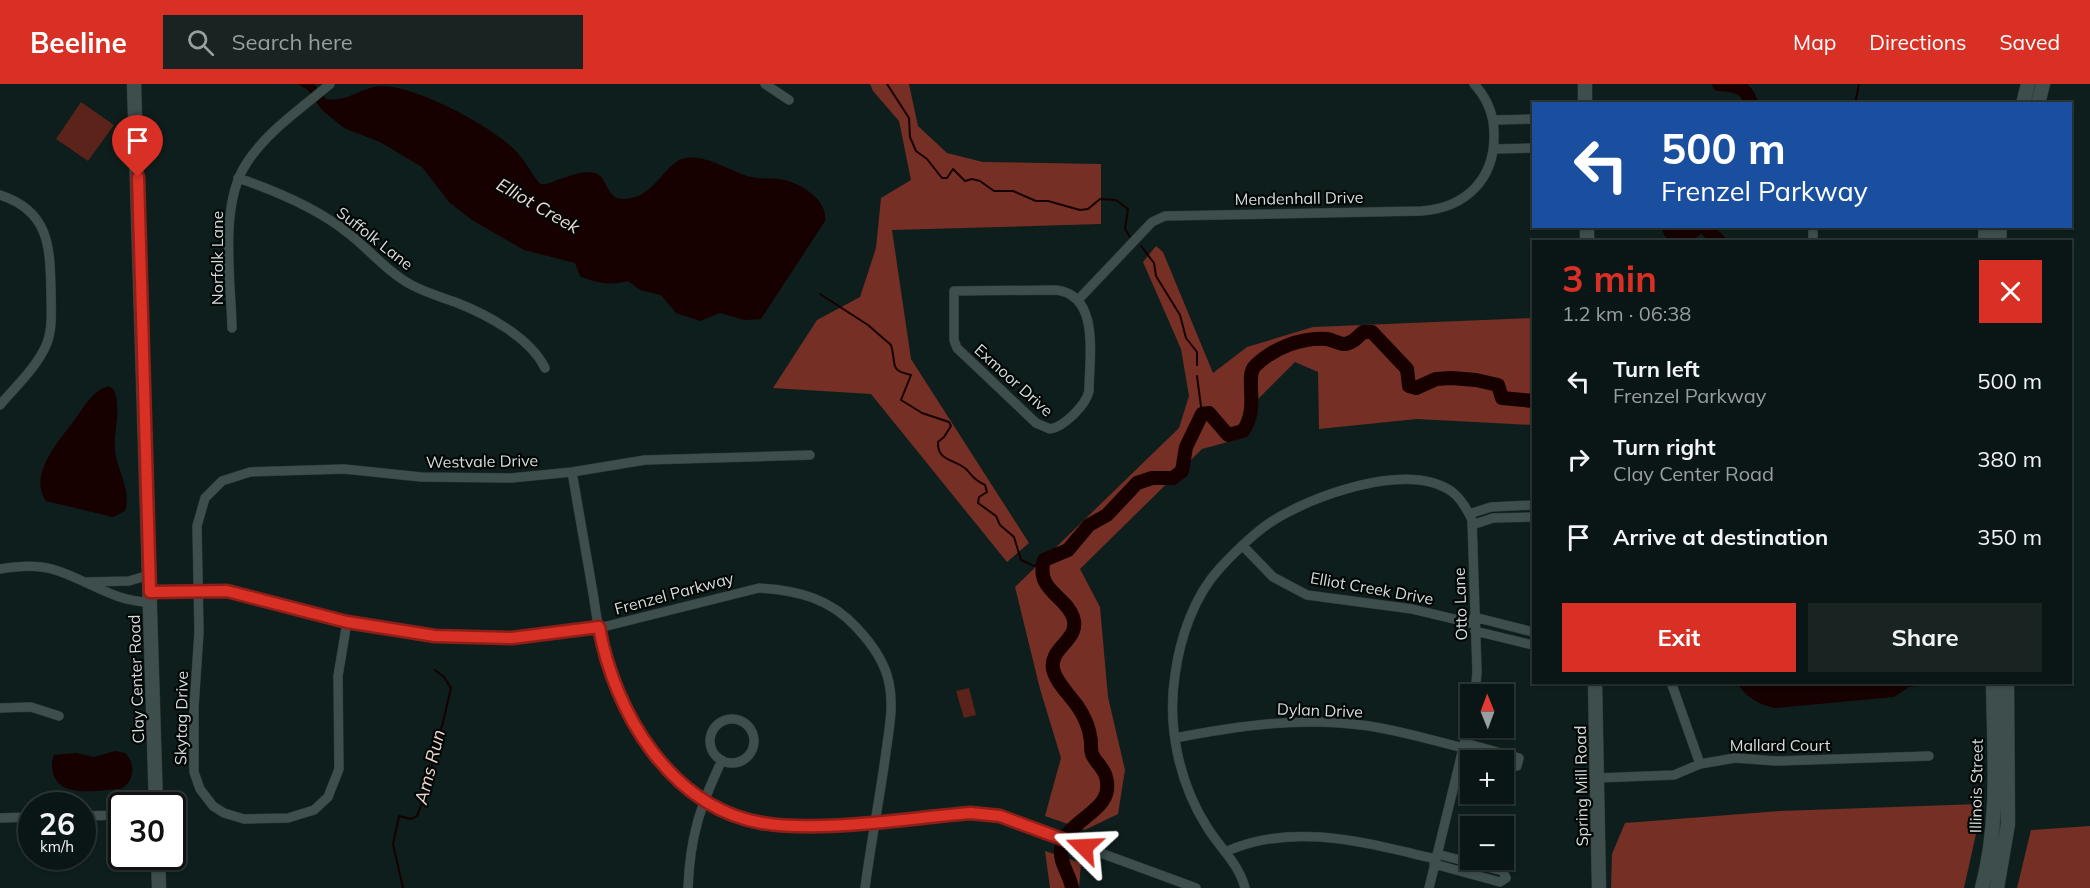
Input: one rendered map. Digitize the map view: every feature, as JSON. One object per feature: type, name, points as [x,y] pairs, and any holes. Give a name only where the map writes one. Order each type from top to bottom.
[{"type":"street","name":"Clay Center Road","points":[[134,84],[156,792]]},
{"type":"street","points":[[765,84],[789,100]]},
{"type":"street","points":[[1474,84],[1484,96],[1494,120],[1532,120]]},
{"type":"street","points":[[1585,84],[1585,102]]},
{"type":"street","points":[[2024,102],[2028,84]]},
{"type":"street","points":[[2038,102],[2043,84]]},
{"type":"street","name":"Norfolk Lane","points":[[232,328],[230,214],[238,178],[255,151],[327,87]]},
{"type":"street","name":"Mendenhall Drive","points":[[1078,300],[1149,225],[1162,217],[1438,209],[1453,205],[1476,189],[1490,164],[1494,149],[1494,120]]},
{"type":"street","points":[[1494,149],[1532,148]]},
{"type":"street","name":"Suffolk Lane","points":[[238,178],[322,215],[350,234],[377,260],[408,283],[486,316],[531,348],[539,356],[545,368]]},
{"type":"street","points":[[0,195],[19,203],[31,213],[46,236],[50,251],[51,313],[49,336],[42,354],[0,405]]},
{"type":"street","name":"Exmoor Drive","points":[[1056,290],[1066,291],[1078,300],[1088,321],[1089,395],[1061,426],[1045,429],[957,348],[954,340],[954,291],[1056,290]]},
{"type":"street","name":"Westvale Drive","points":[[198,538],[198,515],[208,493],[222,481],[243,473],[353,469],[421,477],[485,479],[572,472],[645,460],[810,455]]},
{"type":"street","points":[[572,472],[609,672],[647,745],[672,773],[704,800],[730,813],[763,823],[799,826],[971,813],[1000,816],[1196,888]]},
{"type":"street","points":[[1245,888],[1239,870],[1207,827],[1191,796],[1175,738],[1173,687],[1185,632],[1205,590],[1219,569],[1270,523],[1312,499],[1368,484],[1431,482],[1451,491],[1469,514],[1491,507],[1532,505]]},
{"type":"street","name":"Otto Lane","points":[[1469,514],[1472,525],[1475,684]]},
{"type":"street","points":[[1472,525],[1493,518],[1532,517]]},
{"type":"street","name":"Skytag Drive","points":[[198,538],[199,644],[193,715],[195,778],[213,806],[224,813],[244,819],[288,818],[303,815],[320,805],[331,792],[339,769],[338,676],[347,622]]},
{"type":"street","name":"Elliot Creek Drive","points":[[1243,546],[1273,577],[1307,595],[1412,609],[1475,624],[1532,632]]},
{"type":"street","name":"Frenzel Parkway","points":[[0,569],[38,566],[52,569],[128,601],[198,590],[235,592],[347,622],[401,632],[465,638],[528,637],[599,627],[759,588],[802,593],[818,598],[839,611],[875,651],[888,681],[891,711],[865,888]]},
{"type":"street","points":[[83,582],[129,581],[149,575]]},
{"type":"street","name":"Elliot Creek Drive","points":[[1475,624],[1532,645]]},
{"type":"street","name":"Spring Mill Road","points":[[1595,684],[1599,888]]},
{"type":"street","points":[[1672,684],[1700,765]]},
{"type":"street","name":"Illinois Street","points":[[1982,888],[1992,846],[1995,817],[1993,684]]},
{"type":"street","name":"Illinois Street","points":[[1997,888],[2008,824],[2007,684]]},
{"type":"street","points":[[0,708],[31,707],[59,716]]},
{"type":"street","points":[[734,719],[741,721],[747,725],[753,737],[751,750],[742,760],[728,762],[722,760],[712,749],[711,735],[719,722],[734,719]]},
{"type":"street","name":"Dylan Drive","points":[[1175,738],[1245,725],[1334,722],[1386,729],[1475,750]]},
{"type":"street","points":[[1430,888],[1435,859],[1466,738]]},
{"type":"street","name":"Dylan Drive","points":[[1464,748],[1469,750]]},
{"type":"street","name":"Mallard Court","points":[[1597,777],[1674,775],[1700,765],[1735,758],[1776,761],[1929,756]]},
{"type":"street","name":"Dylan Drive","points":[[1514,757],[1519,758],[1517,766],[1514,766]]},
{"type":"street","points":[[688,888],[692,838],[704,800],[722,760]]},
{"type":"street","points":[[0,818],[18,817]]},
{"type":"street","points":[[1225,852],[1263,838],[1310,836],[1359,841],[1435,859],[1503,871],[1506,878],[1500,882],[1435,859]]},
{"type":"street","points":[[158,870],[159,888]]},
{"type":"shaded area","points":[[870,84],[909,84],[918,126],[947,153],[983,162],[1101,164],[1101,224],[892,230],[911,359],[1029,543],[1007,562],[871,394],[773,388],[817,320],[860,297],[876,248],[881,198],[911,180],[899,121],[873,91]]},
{"type":"shaded area","points":[[81,102],[114,125],[88,161],[56,139]]},
{"type":"shaded area","points":[[1156,246],[1163,252],[1213,373],[1247,347],[1313,327],[1532,318],[1532,425],[1417,419],[1319,429],[1318,372],[1295,362],[1258,399],[1246,437],[1202,449],[1080,569],[1100,607],[1108,697],[1125,770],[1118,814],[1085,830],[1045,816],[1061,758],[1040,689],[1015,587],[1179,428],[1189,396],[1181,349],[1143,262]]},
{"type":"shaded area","points":[[969,688],[976,715],[964,718],[956,691]]},
{"type":"shaded area","points":[[1979,804],[1980,816],[1964,888],[1611,888],[1612,854],[1625,823],[1780,811]]},
{"type":"shaded area","points":[[2090,826],[2090,888],[2017,888],[2031,830]]},
{"type":"shaded area","points":[[1045,851],[1081,863],[1079,888],[1050,888]]},
{"type":"water","name":"Elliot Creek","points":[[298,84],[314,84],[326,99],[334,100],[383,86],[398,88],[434,100],[472,119],[504,140],[519,154],[540,184],[589,172],[600,176],[617,198],[632,198],[647,191],[676,162],[690,157],[698,158],[747,176],[779,179],[798,185],[818,200],[825,213],[825,221],[761,319],[745,320],[720,313],[700,321],[676,313],[661,295],[640,290],[628,281],[598,282],[580,276],[575,263],[524,250],[472,220],[449,202],[422,167],[380,142],[344,128],[322,110],[308,90]]},
{"type":"water","points":[[109,386],[114,390],[117,405],[115,451],[127,496],[125,511],[113,517],[46,501],[41,491],[41,481],[43,470],[53,449],[88,401],[98,391]]},
{"type":"water","points":[[1739,684],[1929,684],[1909,687],[1894,697],[1775,708],[1753,699]]},
{"type":"water","points":[[115,751],[125,753],[132,767],[129,782],[120,789],[72,790],[63,787],[53,773],[54,755],[76,753],[94,757]]},
{"type":"waterway","points":[[887,84],[909,118],[910,137],[916,151],[927,159],[942,178],[947,178],[953,169],[965,181],[972,179],[980,181],[994,191],[1013,191],[1036,201],[1048,201],[1080,210],[1088,209],[1100,199],[1116,200],[1128,209],[1125,229],[1130,237]]},
{"type":"waterway","points":[[1719,84],[1740,88],[1747,93],[1750,102]]},
{"type":"waterway","points":[[1855,102],[1859,84]]},
{"type":"waterway","points":[[1669,228],[1671,233],[1683,234],[1697,228]]},
{"type":"waterway","points":[[1705,228],[1718,240]]},
{"type":"waterway","points":[[1141,246],[1154,263],[1156,276],[1180,315],[1186,338],[1197,352],[1197,365]]},
{"type":"waterway","points":[[820,294],[868,325],[891,345],[896,368],[911,375],[901,400],[922,413],[949,422],[951,426],[938,442],[941,453],[944,457],[963,466],[985,485],[987,492],[979,497],[978,503],[996,516],[1000,525],[1014,537],[1021,560],[1034,566],[1043,563]]},
{"type":"waterway","points":[[1072,888],[1063,864],[1061,849],[1072,829],[1104,799],[1107,789],[1106,777],[1092,754],[1091,738],[1086,721],[1057,679],[1053,669],[1053,661],[1073,632],[1074,625],[1069,610],[1047,586],[1042,570],[1044,560],[1068,550],[1089,525],[1107,515],[1137,483],[1152,478],[1173,478],[1182,471],[1186,447],[1202,414],[1209,413],[1228,435],[1243,431],[1250,412],[1252,371],[1270,354],[1288,345],[1317,339],[1347,344],[1363,332],[1372,332],[1407,369],[1409,386],[1416,388],[1436,379],[1476,380],[1498,385],[1502,398],[1532,401]]},
{"type":"waterway","points":[[1197,376],[1202,414]]},
{"type":"waterway","name":"Ams Run","points":[[403,888],[393,844],[399,816],[411,819],[417,816],[430,782],[435,741],[442,726],[451,688],[444,677],[435,670]]},
{"type":"route","points":[[138,177],[150,592],[219,590],[235,592],[347,622],[435,636],[512,638],[582,631],[599,627],[609,672],[647,745],[689,789],[704,800],[730,813],[763,823],[799,826],[971,813],[1000,816],[1084,847]]}]
